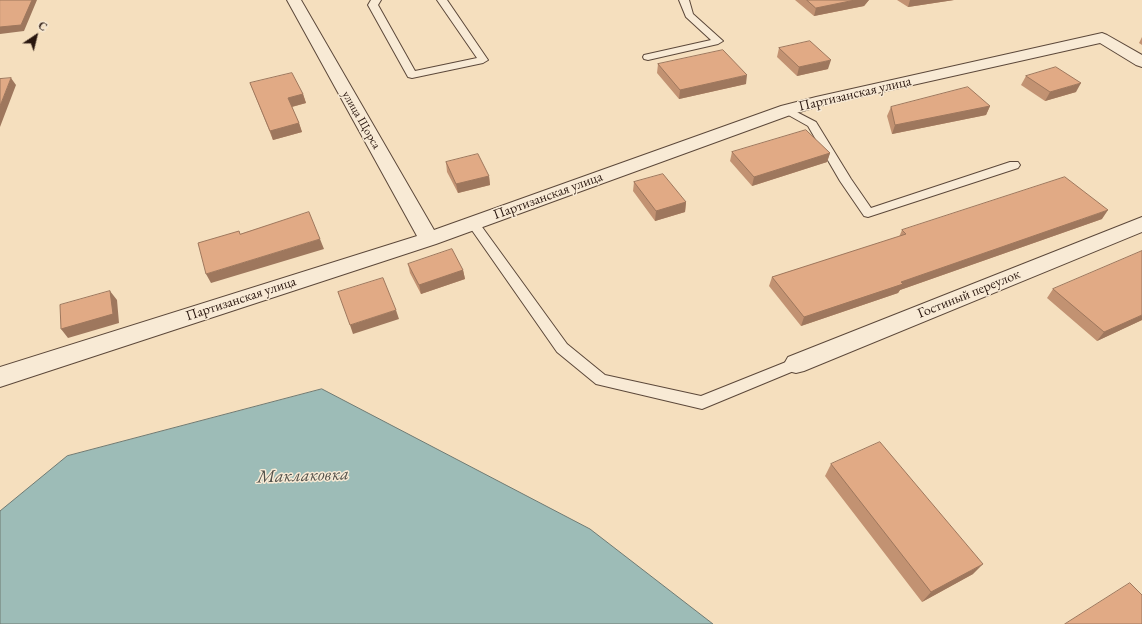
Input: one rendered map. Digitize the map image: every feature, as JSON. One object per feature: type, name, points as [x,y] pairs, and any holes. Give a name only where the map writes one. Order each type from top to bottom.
[{"type":"street","name":"улица Щорса","points":[[294,0],[429,239]]},
{"type":"street","name":"Партизанская улица","points":[[0,377],[429,239],[787,110],[816,102],[1102,38],[1142,62]]},
{"type":"street","name":"Гостиный переулок","points":[[796,364],[1142,224]]},
{"type":"lane","points":[[376,0],[373,5],[412,75],[483,60],[442,0]]},
{"type":"lane","points":[[648,57],[718,41],[689,15],[684,0]]},
{"type":"lane","points":[[787,110],[812,124],[846,181],[868,213],[1014,165]]},
{"type":"lane","points":[[473,223],[562,348],[602,380],[702,402],[796,364]]},
{"type":"water","name":"Маклаковка","points":[[322,389],[590,529],[713,624],[0,624],[0,511],[67,456]]},
{"type":"building","points":[[0,0],[32,0],[21,25],[0,27]]},
{"type":"building","points":[[807,0],[855,0],[816,8]]},
{"type":"building","points":[[810,41],[831,60],[799,67],[779,48]]},
{"type":"building","points":[[723,50],[747,75],[680,90],[658,64]]},
{"type":"building","points":[[1056,67],[1081,83],[1050,92],[1026,76]]},
{"type":"building","points":[[292,73],[303,94],[288,98],[299,123],[270,131],[250,83]]},
{"type":"building","points":[[11,78],[0,106],[0,79]]},
{"type":"building","points":[[968,87],[990,106],[895,125],[891,107]]},
{"type":"building","points":[[806,130],[830,153],[754,177],[732,152]]},
{"type":"building","points":[[478,154],[489,176],[456,184],[446,162]]},
{"type":"building","points":[[663,174],[686,202],[656,211],[634,182]]},
{"type":"building","points":[[1065,177],[1108,210],[901,282],[903,284],[804,317],[772,277],[906,234],[902,230]]},
{"type":"building","points":[[309,212],[320,239],[206,274],[198,243],[239,231],[240,234]]},
{"type":"building","points":[[452,249],[463,270],[419,285],[408,264]]},
{"type":"building","points":[[1142,251],[1142,315],[1104,332],[1053,289]]},
{"type":"building","points":[[383,278],[396,310],[350,325],[338,292]]},
{"type":"building","points":[[110,291],[113,314],[61,329],[60,305]]},
{"type":"building","points":[[880,442],[983,564],[931,592],[831,464]]},
{"type":"building","points":[[1130,583],[1142,595],[1142,624],[1065,624]]}]
